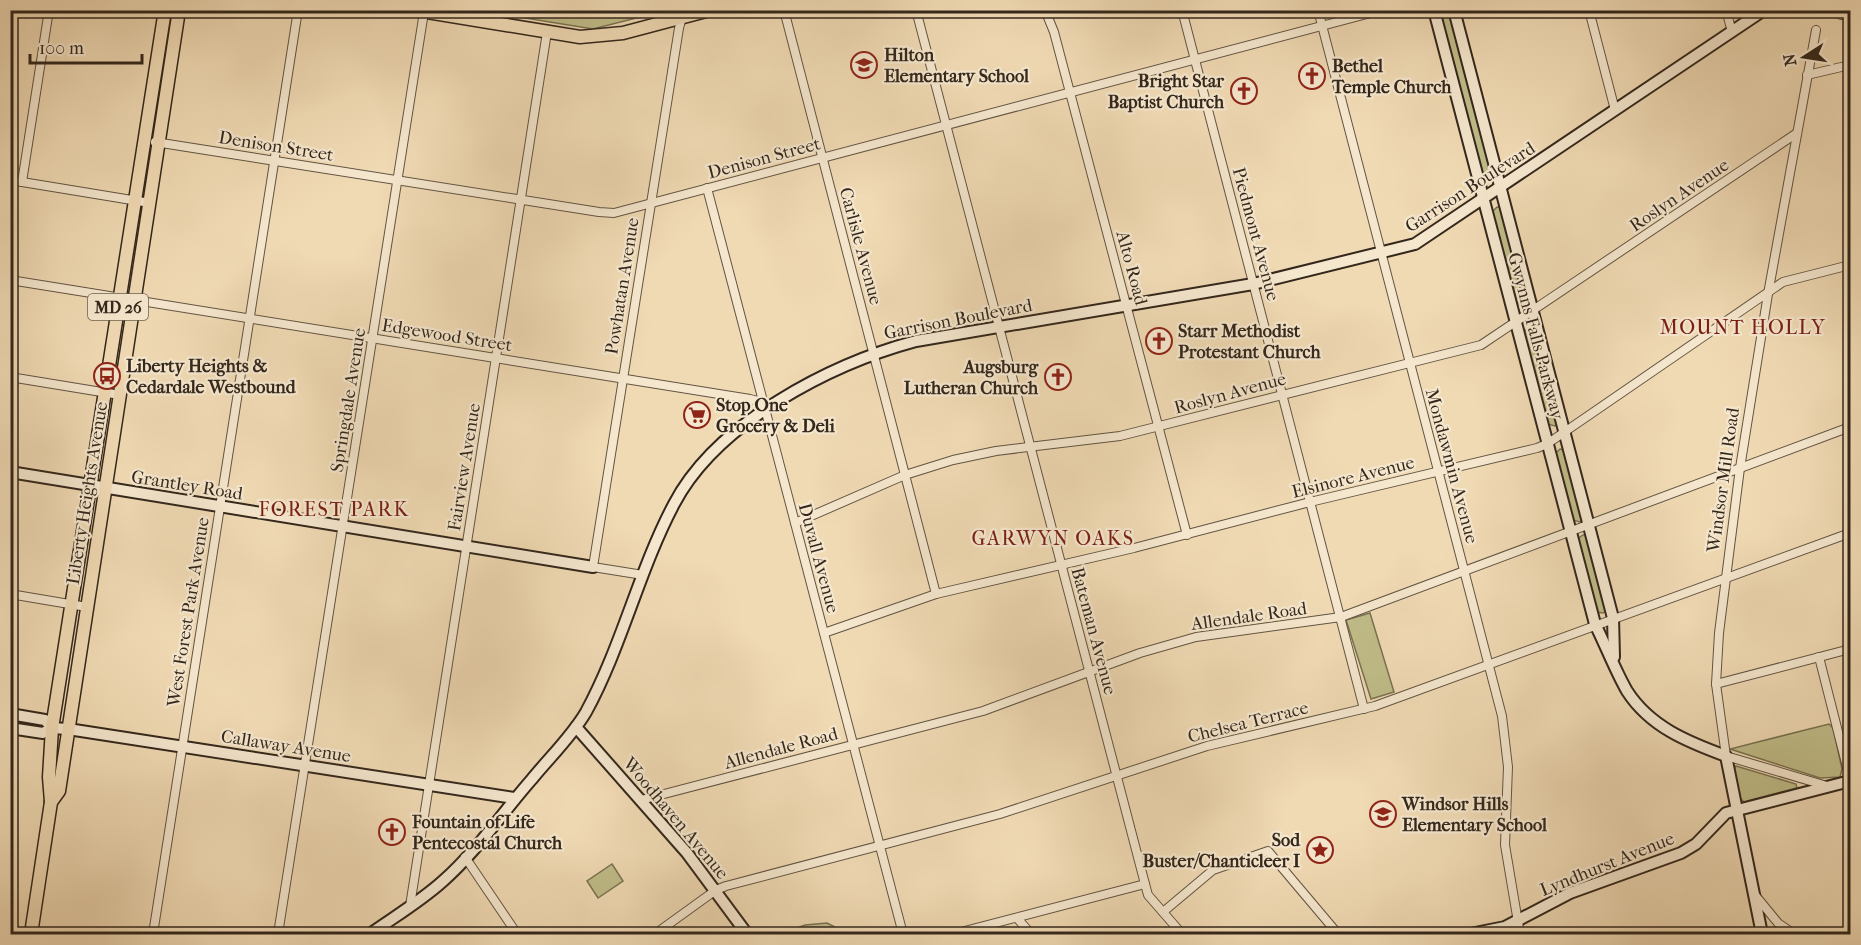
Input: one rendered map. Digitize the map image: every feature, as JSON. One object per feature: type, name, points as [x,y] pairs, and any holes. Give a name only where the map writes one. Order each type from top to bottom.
[{"type":"main road","name":"Liberty Heights Avenue","points":[[31,934],[51,802],[49,777],[52,728],[165,10]]},
{"type":"main road","name":"Liberty Heights Avenue","points":[[51,802],[59,791],[179,10]]},
{"type":"main road","points":[[419,11],[580,38],[605,36],[683,14],[710,10]]},
{"type":"main road","name":"Gwynns Falls Parkway","points":[[1434,10],[1595,624],[1629,693],[1659,725],[1694,744],[1726,756]]},
{"type":"main road","name":"Gwynns Falls Parkway","points":[[1454,10],[1613,618],[1616,666]]},
{"type":"main road","name":"Garrison Boulevard","points":[[370,934],[441,883],[576,727],[599,685],[675,503],[692,476],[718,448],[765,411],[821,378],[874,354],[916,341],[1253,284],[1415,244],[1764,10]]},
{"type":"main road","name":"Grantley Road","points":[[10,472],[592,567]]},
{"type":"main road","name":"Callaway Avenue","points":[[10,714],[45,720],[52,728]]},
{"type":"main road","name":"Woodhaven Avenue","points":[[576,727],[716,890],[747,934]]},
{"type":"main road","name":"Callaway Avenue","points":[[10,728],[43,733],[52,728],[68,729],[514,798]]},
{"type":"main road","name":"Windsor Mill Road","points":[[1726,756],[1762,934]]},
{"type":"main road","name":"Lyndhurst Avenue","points":[[1470,934],[1493,931],[1518,922],[1556,899],[1689,849],[1726,813],[1851,780]]},
{"type":"street","points":[[22,182],[49,10]]},
{"type":"street","name":"West Forest Park Avenue","points":[[153,934],[298,10]]},
{"type":"street","name":"Carlisle Avenue","points":[[784,10],[936,594]]},
{"type":"street","name":"Bateman Avenue","points":[[916,10],[1148,895],[1182,934]]},
{"type":"street","name":"Alto Road","points":[[1045,10],[1054,32],[1186,535]]},
{"type":"street","name":"Piedmont Avenue","points":[[1182,10],[1365,709]]},
{"type":"street","name":"Mondawmin Avenue","points":[[1318,10],[1502,716],[1508,751],[1505,845],[1520,934]]},
{"type":"street","name":"Denison Street","points":[[144,141],[606,213],[1382,10]]},
{"type":"street","points":[[1590,10],[1615,110]]},
{"type":"street","points":[[1726,10],[1732,32]]},
{"type":"street","points":[[1829,10],[1841,15],[1851,15]]},
{"type":"street","name":"Springdale Avenue","points":[[278,934],[398,181],[419,11]]},
{"type":"street","name":"Powhatan Avenue","points":[[592,567],[683,14]]},
{"type":"street","name":"Windsor Mill Road","points":[[1726,756],[1716,684],[1740,468],[1768,294],[1816,30]]},
{"type":"street","name":"Fairview Avenue","points":[[410,906],[547,32]]},
{"type":"street","points":[[1807,75],[1851,65]]},
{"type":"street","name":"Roslyn Avenue","points":[[795,523],[905,475],[974,455],[1099,440],[1158,428],[1282,395],[1469,350],[1516,324],[1797,133]]},
{"type":"street","points":[[10,180],[150,203]]},
{"type":"street","name":"Duvall Avenue","points":[[707,188],[903,934]]},
{"type":"street","name":"Elsinore Avenue","points":[[824,633],[936,594],[1062,566],[1547,444],[1783,282],[1851,265]]},
{"type":"street","name":"Edgewood Street","points":[[10,280],[753,400],[758,401],[765,411]]},
{"type":"street","points":[[10,377],[120,395]]},
{"type":"street","name":"Allendale Road","points":[[641,800],[983,711],[1140,653],[1196,637],[1341,617],[1851,427]]},
{"type":"street","name":"Chelsea Terrace","points":[[654,934],[716,890],[1000,814],[1207,746],[1365,709],[1851,532]]},
{"type":"street","name":"Grantley Road","points":[[592,567],[643,575]]},
{"type":"street","points":[[10,594],[87,607]]},
{"type":"street","points":[[1716,684],[1851,649]]},
{"type":"street","points":[[1819,657],[1851,780]]},
{"type":"street","name":"Gwynns Falls Parkway","points":[[1726,756],[1828,787]]},
{"type":"street","points":[[1162,912],[1213,870],[1268,851],[1338,934]]},
{"type":"street","points":[[465,857],[515,932]]},
{"type":"street","points":[[953,934],[1145,884]]},
{"type":"street","points":[[1754,894],[1779,923],[1794,934]]},
{"type":"street","points":[[1017,918],[1031,934]]},
{"type":"shaded area","points":[[664,10],[593,29],[481,11]]},
{"type":"shaded area","points":[[1438,11],[1451,11],[1493,176],[1486,181],[1482,181]]},
{"type":"shaded area","points":[[1497,207],[1501,208],[1525,303],[1523,305],[1515,303],[1492,212]]},
{"type":"shaded area","points":[[1529,328],[1533,329],[1557,424],[1555,426],[1547,424],[1523,332]]},
{"type":"shaded area","points":[[1560,449],[1564,450],[1582,519],[1580,522],[1572,520],[1555,454]]},
{"type":"shaded area","points":[[1587,535],[1606,611],[1603,613],[1596,612],[1577,539]]},
{"type":"shaded area","points":[[1370,613],[1394,692],[1371,699],[1346,620]]},
{"type":"shaded area","points":[[1829,724],[1833,728],[1842,769],[1840,777],[1820,778],[1730,749]]},
{"type":"shaded area","points":[[1736,766],[1796,784],[1797,788],[1744,802],[1739,797],[1734,770]]},
{"type":"shaded area","points":[[612,864],[623,881],[598,898],[587,881]]},
{"type":"shaded area","points":[[827,923],[835,927],[832,934],[783,933],[805,925]]},
{"type":"place","name":"Hilton Elementary School","points":[[864,65]]},
{"type":"place","name":"Bethel Temple Church","points":[[1312,76]]},
{"type":"place","name":"Bright Star Baptist Church","points":[[1244,91]]},
{"type":"place","name":"Starr Methodist Protestant Church","points":[[1159,341]]},
{"type":"place","name":"Liberty Heights & Cedardale Westbound","points":[[107,376]]},
{"type":"place","name":"Augsburg Lutheran Church","points":[[1058,377]]},
{"type":"place","name":"Stop One Grocery & Deli","points":[[697,415]]},
{"type":"place","name":"Windsor Hills Elementary School","points":[[1383,814]]},
{"type":"place","name":"Fountain of Life Pentecostal Church","points":[[392,832]]},
{"type":"place","name":"Sod Buster/Chanticleer I","points":[[1320,850]]},
{"type":"district","name":"MOUNT HOLLY","points":[[1743,327]]},
{"type":"district","name":"FOREST PARK","points":[[334,509]]},
{"type":"district","name":"GARWYN OAKS","points":[[1053,538]]}]
